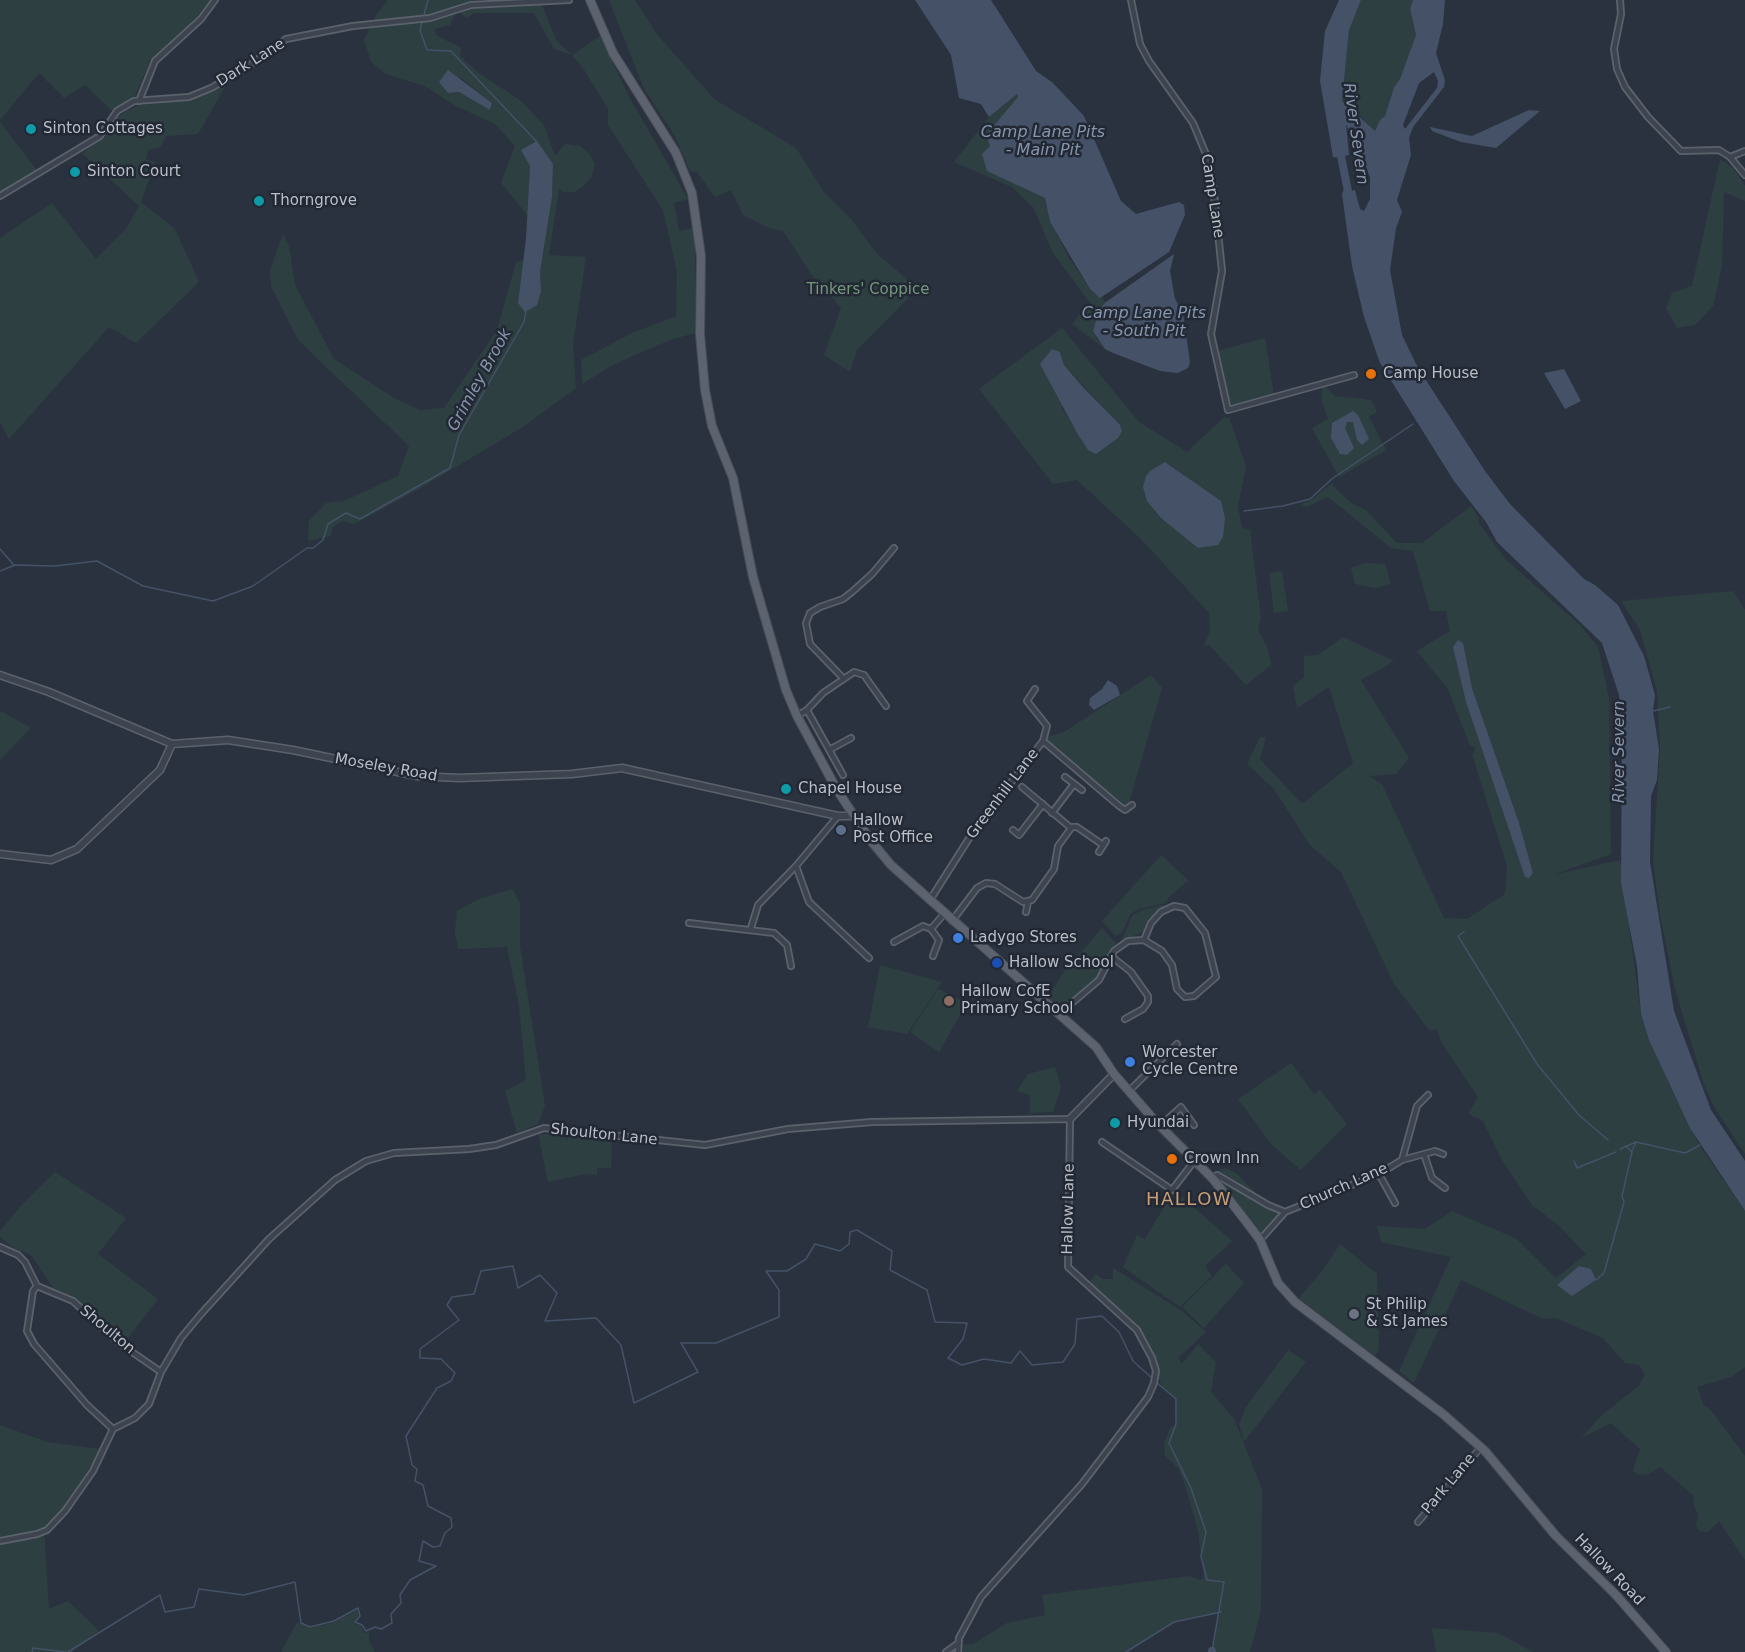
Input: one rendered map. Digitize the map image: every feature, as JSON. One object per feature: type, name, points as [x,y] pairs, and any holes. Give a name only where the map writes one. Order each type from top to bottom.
[{"type":"main road","name":"Hallow Road","points":[[590,0],[613,53],[676,153],[692,193],[701,256],[700,334],[710,415],[733,477],[753,577],[786,690],[797,716],[854,816],[891,865],[1096,1047],[1114,1074],[1160,1126],[1213,1179],[1260,1240],[1278,1283],[1295,1302],[1443,1414],[1481,1448],[1534,1507],[1556,1536],[1616,1595],[1666,1652]]},
{"type":"street","points":[[139,100],[155,62],[201,19],[215,0]]},
{"type":"street","name":"Dark Lane","points":[[0,196],[100,136],[117,111],[139,100],[189,97],[211,88],[240,72],[286,39],[353,26],[430,18],[471,5],[569,0]]},
{"type":"street","name":"Camp Lane","points":[[1131,0],[1140,44],[1197,128],[1208,159],[1214,185],[1222,271],[1211,334],[1228,410],[1354,375]]},
{"type":"street","points":[[1620,0],[1621,14],[1614,49],[1617,69],[1625,87],[1648,117],[1681,151],[1719,150],[1730,157],[1745,175]]},
{"type":"street","points":[[1730,157],[1745,151]]},
{"type":"street","points":[[843,678],[810,644],[806,623],[810,613],[852,592],[872,574],[894,548]]},
{"type":"street","points":[[797,716],[807,710],[823,693],[854,672],[864,675],[886,706]]},
{"type":"street","points":[[0,675],[49,692],[172,744],[160,770],[77,849],[51,860],[0,854]]},
{"type":"street","name":"Greenhill Lane","points":[[930,900],[975,829],[1043,741],[1047,726],[1027,701],[1035,689]]},
{"type":"street","points":[[807,710],[843,775]]},
{"type":"street","points":[[829,750],[851,738]]},
{"type":"street","name":"Moseley Road","points":[[172,744],[228,740],[293,750],[417,776],[459,778],[572,774],[622,768],[838,816],[854,816]]},
{"type":"street","points":[[1043,741],[1118,805],[1125,810],[1132,805]]},
{"type":"street","points":[[1065,777],[1082,790]]},
{"type":"street","points":[[1052,813],[1074,784]]},
{"type":"street","points":[[1022,787],[1038,798],[1071,828]]},
{"type":"street","points":[[1013,830],[1019,835],[1042,804]]},
{"type":"street","points":[[751,928],[758,905],[796,866],[838,816]]},
{"type":"street","points":[[1026,912],[1028,902],[1034,898],[1054,869],[1058,846],[1071,828],[1077,827],[1105,843],[1099,852]]},
{"type":"street","points":[[796,866],[809,902],[869,958]]},
{"type":"street","points":[[952,921],[978,888],[986,883],[995,884],[1017,899],[1028,902]]},
{"type":"street","points":[[1059,1014],[1099,980],[1118,947],[1128,941],[1144,940],[1156,946],[1167,957],[1178,988],[1185,997],[1194,996],[1216,977],[1205,933],[1185,908],[1174,906],[1161,912],[1151,922],[1144,940]]},
{"type":"street","points":[[931,928],[944,914]]},
{"type":"street","points":[[691,924],[751,928],[774,933],[789,950],[791,964],[784,963]]},
{"type":"street","points":[[894,942],[923,926],[931,928],[939,940],[933,956]]},
{"type":"street","points":[[1112,956],[1131,972],[1148,996],[1148,1002],[1143,1009],[1125,1019]]},
{"type":"street","points":[[1129,1091],[1178,1044]]},
{"type":"street","points":[[1070,1119],[1114,1074]]},
{"type":"street","name":"Church Lane","points":[[1402,1160],[1417,1106],[1428,1095]]},
{"type":"street","points":[[1160,1126],[1180,1107],[1194,1125]]},
{"type":"street","name":"Hallow Lane","points":[[957,1644],[981,1597],[1067,1501],[1148,1395],[1156,1371],[1137,1330],[1068,1267],[1070,1119]]},
{"type":"street","name":"Shoulton Lane","points":[[113,1429],[135,1418],[149,1404],[161,1372],[181,1338],[269,1239],[347,1171],[394,1153],[469,1149],[496,1145],[544,1128],[705,1145],[788,1129],[872,1122],[1070,1119]]},
{"type":"street","points":[[1102,1142],[1172,1190],[1195,1160]]},
{"type":"street","name":"Church Lane","points":[[1260,1240],[1285,1212],[1379,1174],[1402,1160],[1435,1151],[1443,1154]]},
{"type":"street","points":[[1424,1154],[1432,1178],[1445,1188]]},
{"type":"street","points":[[1379,1174],[1395,1203]]},
{"type":"street","name":"Church Lane","points":[[1213,1179],[1217,1175],[1268,1205],[1285,1212]]},
{"type":"street","points":[[0,1247],[25,1262],[37,1286],[33,1291],[27,1331],[34,1344],[87,1405],[113,1429],[93,1471],[65,1511],[47,1530],[0,1540]]},
{"type":"street","name":"Shoulton","points":[[37,1286],[73,1301],[119,1342],[161,1372]]},
{"type":"street","name":"Park Lane","points":[[1418,1522],[1481,1448]]},
{"type":"street","points":[[945,1652],[957,1644],[958,1652]]},
{"type":"green space","points":[[0,0],[210,0],[196,18],[150,61],[134,98],[113,112],[85,85],[64,98],[39,73],[0,120]]},
{"type":"green space","points":[[388,0],[473,0],[474,9],[542,5],[556,40],[572,55],[554,49],[534,13],[474,13],[467,18],[458,12],[454,15],[450,25],[435,29],[436,35],[461,48],[460,56],[480,74],[520,100],[544,125],[555,156],[565,144],[580,146],[589,153],[595,164],[592,176],[584,186],[574,192],[564,192],[559,189],[549,255],[586,257],[573,344],[576,388],[524,426],[419,489],[354,524],[343,521],[333,527],[330,536],[308,541],[309,521],[326,503],[344,501],[398,476],[409,446],[298,340],[271,286],[270,270],[283,234],[289,246],[295,285],[334,359],[394,398],[420,410],[444,408],[497,330],[516,262],[524,260],[518,303],[541,291],[540,272],[552,197],[553,164],[530,166],[528,216],[501,183],[515,146],[495,124],[454,105],[425,86],[386,74],[371,62],[364,40],[376,15]],"holes":[[[461,78],[492,103],[491,110],[459,92],[448,93],[440,82]]]},
{"type":"green space","name":"Tinkers' Coppice","points":[[609,0],[635,0],[656,33],[714,99],[796,148],[824,192],[851,219],[877,254],[913,284],[909,297],[857,350],[850,372],[824,355],[841,308],[811,274],[783,231],[769,228],[743,215],[731,190],[715,197],[697,172],[690,171],[675,136],[644,89]]},
{"type":"green space","points":[[1361,0],[1413,0],[1410,9],[1416,35],[1400,79],[1394,87],[1385,116],[1373,131],[1360,115],[1342,101],[1349,30]]},
{"type":"green space","points":[[600,36],[629,97],[688,199],[674,203],[679,231],[695,228],[695,333],[673,339],[637,354],[611,366],[582,384],[581,360],[632,333],[676,316],[677,272],[663,210],[608,125],[608,109],[583,68],[572,55]]},
{"type":"green space","points":[[229,80],[198,134],[166,136],[161,147],[148,150],[146,160],[155,162],[141,202],[175,229],[199,282],[136,343],[109,327],[9,439],[0,422],[0,238],[52,203],[96,259],[126,229],[139,206],[82,153],[105,137],[117,118],[126,111],[145,103],[190,100]]},
{"type":"green space","points":[[1017,94],[1019,97],[987,135],[990,146],[987,170],[1045,198],[1050,222],[1069,258],[1090,289],[1106,302],[1099,309],[1096,337],[1105,349],[1072,324],[1090,303],[1053,253],[1033,207],[1012,187],[954,162],[989,117]]},
{"type":"green space","points":[[0,122],[38,172],[0,192]]},
{"type":"green space","points":[[1720,159],[1733,168],[1745,186],[1745,201],[1724,192],[1722,266],[1713,306],[1695,325],[1677,328],[1666,308],[1672,293],[1692,286]]},
{"type":"green space","points":[[1062,328],[1139,422],[1187,452],[1223,418],[1229,418],[1246,466],[1238,506],[1242,528],[1250,530],[1261,618],[1258,630],[1268,649],[1271,665],[1246,685],[1210,646],[1204,645],[1210,631],[1209,613],[1141,539],[1077,480],[1053,484],[979,389]],"holes":[[[1060,352],[1064,365],[1104,408],[1088,450],[1062,408]],[[1169,464],[1194,483],[1223,537],[1147,501]]]},
{"type":"green space","points":[[1265,338],[1274,395],[1234,405],[1229,403],[1217,351]]},
{"type":"green space","points":[[1323,384],[1335,396],[1371,400],[1377,412],[1369,416],[1386,450],[1339,477],[1312,428],[1328,419],[1321,399]]},
{"type":"green space","points":[[1331,484],[1351,503],[1366,510],[1397,543],[1422,543],[1471,506],[1480,520],[1478,522],[1506,560],[1580,625],[1598,647],[1609,699],[1611,854],[1553,875],[1620,860],[1641,1014],[1668,1082],[1700,1146],[1745,1211],[1745,1367],[1731,1377],[1697,1387],[1704,1406],[1710,1409],[1745,1456],[1745,1560],[1719,1521],[1708,1532],[1700,1531],[1696,1526],[1698,1514],[1693,1504],[1694,1496],[1660,1467],[1649,1474],[1639,1475],[1633,1471],[1640,1449],[1611,1423],[1581,1438],[1603,1414],[1639,1386],[1645,1374],[1639,1365],[1625,1363],[1603,1338],[1556,1318],[1543,1319],[1461,1280],[1414,1383],[1399,1371],[1451,1257],[1381,1242],[1377,1226],[1425,1229],[1452,1211],[1517,1239],[1556,1278],[1586,1254],[1558,1225],[1532,1205],[1502,1160],[1483,1121],[1468,1114],[1478,1097],[1441,1042],[1437,1029],[1430,1031],[1394,984],[1341,872],[1310,845],[1274,789],[1247,764],[1260,737],[1266,737],[1260,759],[1302,804],[1353,763],[1329,687],[1297,708],[1293,686],[1304,677],[1304,656],[1318,655],[1343,637],[1394,661],[1361,680],[1409,758],[1396,774],[1369,776],[1382,784],[1444,918],[1467,919],[1505,894],[1507,866],[1472,754],[1475,751],[1474,746],[1470,746],[1448,689],[1417,651],[1450,631],[1446,611],[1430,611],[1413,551],[1391,548],[1328,497],[1306,507],[1301,504],[1311,500]],"holes":[[[1463,643],[1472,688],[1519,823],[1533,873],[1525,876],[1466,702]]]},
{"type":"green space","points":[[1364,563],[1385,564],[1391,584],[1375,588],[1355,584],[1351,568]]},
{"type":"green space","points":[[1282,571],[1288,611],[1274,613],[1269,573]]},
{"type":"green space","points":[[1733,591],[1745,610],[1745,1154],[1715,1108],[1704,1085],[1675,989],[1660,915],[1653,861],[1660,748],[1657,691],[1640,630],[1621,601]]},
{"type":"green space","points":[[1151,675],[1162,688],[1128,807],[1048,743],[1047,737],[1064,732]]},
{"type":"green space","points":[[1,711],[31,728],[0,760],[0,713]]},
{"type":"green space","points":[[1161,855],[1190,882],[1186,882],[1169,897],[1166,903],[1138,909],[1130,915],[1123,931],[1116,936],[1102,921]]},
{"type":"green space","points":[[512,889],[520,903],[520,946],[545,1106],[538,1124],[517,1133],[505,1091],[526,1080],[519,1006],[507,947],[458,949],[455,932],[457,911],[479,899]]},
{"type":"green space","points":[[1165,906],[1149,918],[1143,932],[1121,941],[1132,916],[1142,910]]},
{"type":"green space","points":[[1102,928],[1116,943],[1097,978],[1063,1007],[1057,1007],[1047,999],[1063,973]]},
{"type":"green space","points":[[880,965],[942,982],[907,1034],[868,1027]]},
{"type":"green space","points":[[938,989],[967,1003],[939,1052],[910,1032]]},
{"type":"green space","points":[[1291,1063],[1314,1094],[1320,1090],[1347,1124],[1301,1170],[1272,1145],[1238,1099]]},
{"type":"green space","points":[[1055,1067],[1061,1087],[1053,1112],[1030,1113],[1030,1095],[1017,1091],[1028,1074]]},
{"type":"green space","points":[[538,1134],[612,1140],[611,1168],[597,1168],[597,1175],[586,1174],[548,1182]]},
{"type":"green space","points":[[1225,1168],[1236,1173],[1268,1205],[1285,1212],[1261,1236],[1254,1222],[1219,1181],[1215,1172]]},
{"type":"green space","points":[[55,1172],[126,1218],[98,1254],[158,1299],[125,1342],[71,1295],[53,1288],[31,1255],[14,1248],[0,1237],[0,1231],[20,1207]]},
{"type":"green space","points":[[1174,1190],[1232,1241],[1205,1266],[1212,1276],[1180,1307],[1123,1267],[1137,1235],[1145,1239]]},
{"type":"green space","points":[[1340,1244],[1377,1274],[1379,1349],[1375,1356],[1299,1298],[1323,1270]]},
{"type":"green space","points":[[1226,1264],[1244,1283],[1204,1328],[1182,1307]]},
{"type":"green space","points":[[1113,1268],[1182,1311],[1206,1332],[1178,1358],[1182,1364],[1198,1344],[1216,1362],[1211,1392],[1234,1419],[1262,1489],[1261,1610],[1250,1652],[1212,1652],[1220,1612],[1174,1622],[1126,1652],[963,1652],[961,1645],[973,1644],[1007,1623],[1045,1615],[1042,1595],[1189,1576],[1200,1580],[1204,1578],[1198,1531],[1186,1488],[1179,1469],[1165,1455],[1164,1443],[1171,1427],[1176,1426],[1175,1399],[1162,1387],[1146,1340],[1090,1282],[1096,1274],[1103,1279],[1113,1279]]},
{"type":"green space","points":[[1288,1350],[1306,1362],[1244,1442],[1239,1424],[1246,1407]]},
{"type":"green space","points":[[0,1425],[47,1442],[100,1449],[68,1505],[44,1529],[49,1609],[68,1601],[99,1631],[72,1652],[0,1652]]},
{"type":"green space","points":[[357,1610],[359,1616],[354,1623],[361,1626],[364,1633],[369,1632],[369,1640],[375,1652],[281,1652],[297,1622],[312,1628],[335,1622]]},
{"type":"green space","points":[[1432,1628],[1498,1633],[1533,1652],[1436,1652]]},
{"type":"water","name":"Camp Lane Pits - Main Pit","points":[[915,0],[991,0],[1036,71],[1052,82],[1084,116],[1121,201],[1136,214],[1179,202],[1184,205],[1185,215],[1169,252],[1100,298],[1090,289],[1050,222],[1045,198],[987,171],[982,154],[990,146],[986,135],[1018,97],[1017,94],[989,117],[981,104],[959,98],[951,55]]},
{"type":"water","points":[[1339,0],[1361,0],[1349,30],[1342,101],[1375,131],[1380,120],[1385,116],[1394,87],[1400,79],[1416,35],[1410,9],[1413,0],[1445,0],[1443,24],[1436,53],[1445,80],[1444,87],[1413,127],[1409,138],[1411,155],[1397,200],[1402,212],[1396,228],[1390,270],[1402,335],[1418,368],[1485,471],[1510,504],[1584,579],[1595,585],[1618,605],[1644,656],[1655,695],[1653,711],[1659,749],[1657,780],[1651,796],[1650,862],[1674,1011],[1711,1110],[1745,1161],[1745,1211],[1690,1128],[1649,1040],[1641,1014],[1637,966],[1621,883],[1622,727],[1619,695],[1602,643],[1497,542],[1486,522],[1454,481],[1380,363],[1364,317],[1352,266],[1342,194],[1345,186],[1348,185],[1351,191],[1355,190],[1360,209],[1364,211],[1370,199],[1370,177],[1346,124],[1349,155],[1344,156],[1344,164],[1341,165],[1339,158],[1333,157],[1320,81],[1325,31]],"holes":[[[1434,72],[1438,81],[1437,88],[1405,129],[1403,125],[1419,83]]]},
{"type":"water","points":[[448,70],[492,103],[490,110],[459,92],[448,93],[439,82]]},
{"type":"water","points":[[1529,110],[1540,111],[1496,148],[1461,142],[1432,131],[1430,127],[1472,136]]},
{"type":"water","points":[[537,141],[553,164],[552,197],[540,272],[541,291],[537,305],[525,312],[518,303],[526,239],[530,166],[521,150]]},
{"type":"water","name":"Camp Lane Pits - South Pit","points":[[1174,254],[1170,271],[1175,299],[1183,313],[1190,362],[1188,368],[1178,373],[1160,371],[1113,353],[1105,349],[1093,331],[1099,309],[1106,302]]},
{"type":"water","points":[[1052,349],[1060,352],[1064,365],[1120,425],[1122,431],[1118,438],[1096,454],[1088,450],[1077,433],[1040,364]]},
{"type":"water","points":[[1564,369],[1581,401],[1565,409],[1544,373]]},
{"type":"water","points":[[1353,411],[1358,415],[1369,439],[1362,445],[1357,440],[1353,422],[1347,422],[1345,428],[1354,448],[1347,455],[1340,454],[1331,438],[1332,423]]},
{"type":"water","points":[[1165,462],[1221,501],[1225,518],[1223,537],[1218,545],[1198,548],[1161,518],[1147,501],[1143,487],[1146,476]]},
{"type":"water","points":[[1458,640],[1463,643],[1472,688],[1519,823],[1533,873],[1529,878],[1525,877],[1466,702],[1453,647]]},
{"type":"water","points":[[1108,680],[1117,686],[1120,695],[1094,710],[1089,705],[1090,698],[1102,689]]},
{"type":"water","points":[[1579,1266],[1591,1269],[1596,1280],[1572,1296],[1557,1285]]},
{"type":"waterway","name":"Grimley Brook","points":[[428,0],[420,30],[427,50],[451,51],[537,142]]},
{"type":"waterway","name":"River Severn","points":[[1341,156],[1349,196]]},
{"type":"waterway","name":"Grimley Brook","points":[[0,571],[15,565],[55,566],[97,561],[143,586],[213,601],[253,586],[307,548],[313,548],[323,540],[328,524],[346,513],[360,519],[450,468],[459,435],[524,322],[526,311]]},
{"type":"waterway","points":[[1244,511],[1283,506],[1310,499],[1333,478],[1413,424]]},
{"type":"waterway","points":[[0,549],[13,564]]},
{"type":"waterway","points":[[1653,711],[1670,707]]},
{"type":"waterway","points":[[1464,932],[1458,936],[1537,1064],[1579,1115],[1608,1140]]},
{"type":"waterway","points":[[1620,1149],[1636,1142],[1685,1153],[1700,1145]]},
{"type":"waterway","points":[[1632,1151],[1636,1142]]},
{"type":"waterway","points":[[1596,1280],[1604,1273],[1624,1202],[1622,1196],[1632,1152],[1627,1147]]},
{"type":"waterway","points":[[1574,1161],[1577,1168],[1616,1152]]},
{"type":"waterway","points":[[68,1652],[160,1595],[165,1612],[194,1607],[199,1589],[244,1595],[295,1582],[301,1623],[310,1627],[334,1621],[358,1608],[360,1616],[355,1622],[362,1625],[366,1631],[375,1627],[381,1629],[392,1623],[391,1614],[401,1603],[400,1595],[410,1580],[436,1566],[419,1561],[423,1541],[433,1547],[440,1546],[445,1533],[452,1527],[451,1518],[428,1506],[423,1485],[415,1481],[417,1469],[412,1465],[406,1436],[437,1388],[451,1381],[455,1373],[441,1359],[420,1358],[420,1349],[459,1320],[447,1305],[452,1297],[474,1294],[481,1271],[513,1266],[518,1288],[540,1275],[557,1293],[545,1321],[596,1318],[621,1345],[634,1403],[698,1372],[681,1343],[716,1343],[779,1317],[779,1290],[766,1271],[787,1271],[806,1259],[815,1244],[840,1251],[849,1244],[850,1232],[857,1230],[892,1251],[890,1270],[927,1290],[935,1322],[967,1323],[963,1339],[948,1358],[962,1365],[984,1359],[1011,1363],[1020,1351],[1032,1365],[1063,1362],[1075,1344],[1077,1319],[1102,1316],[1119,1332],[1133,1361],[1153,1379]]},
{"type":"waterway","points":[[1156,1382],[1176,1399],[1176,1424],[1169,1443],[1191,1488],[1206,1532],[1201,1556],[1207,1580],[1224,1582],[1212,1651]]},
{"type":"waterway","points":[[1126,1652],[1174,1622],[1221,1612]]},
{"type":"waterway","points":[[32,1652],[33,1648],[66,1652]]},
{"type":"place","name":"Sinton Cottages","points":[[31,129]]},
{"type":"place","name":"Sinton Court","points":[[75,172]]},
{"type":"place","name":"Thorngrove","points":[[259,201]]},
{"type":"place","name":"Camp House","points":[[1371,374]]},
{"type":"place","name":"Chapel House","points":[[786,789]]},
{"type":"place","name":"Hallow Post Office","points":[[841,830]]},
{"type":"place","name":"Ladygo Stores","points":[[958,938]]},
{"type":"place","name":"Hallow School","points":[[997,963]]},
{"type":"place","name":"Hallow CofE Primary School","points":[[949,1001]]},
{"type":"place","name":"Worcester Cycle Centre","points":[[1130,1062]]},
{"type":"place","name":"Hyundai","points":[[1115,1123]]},
{"type":"place","name":"Crown Inn","points":[[1172,1159]]},
{"type":"place","name":"St Philip & St James","points":[[1354,1314]]},
{"type":"district","name":"HALLOW","points":[[1189,1200]]}]
